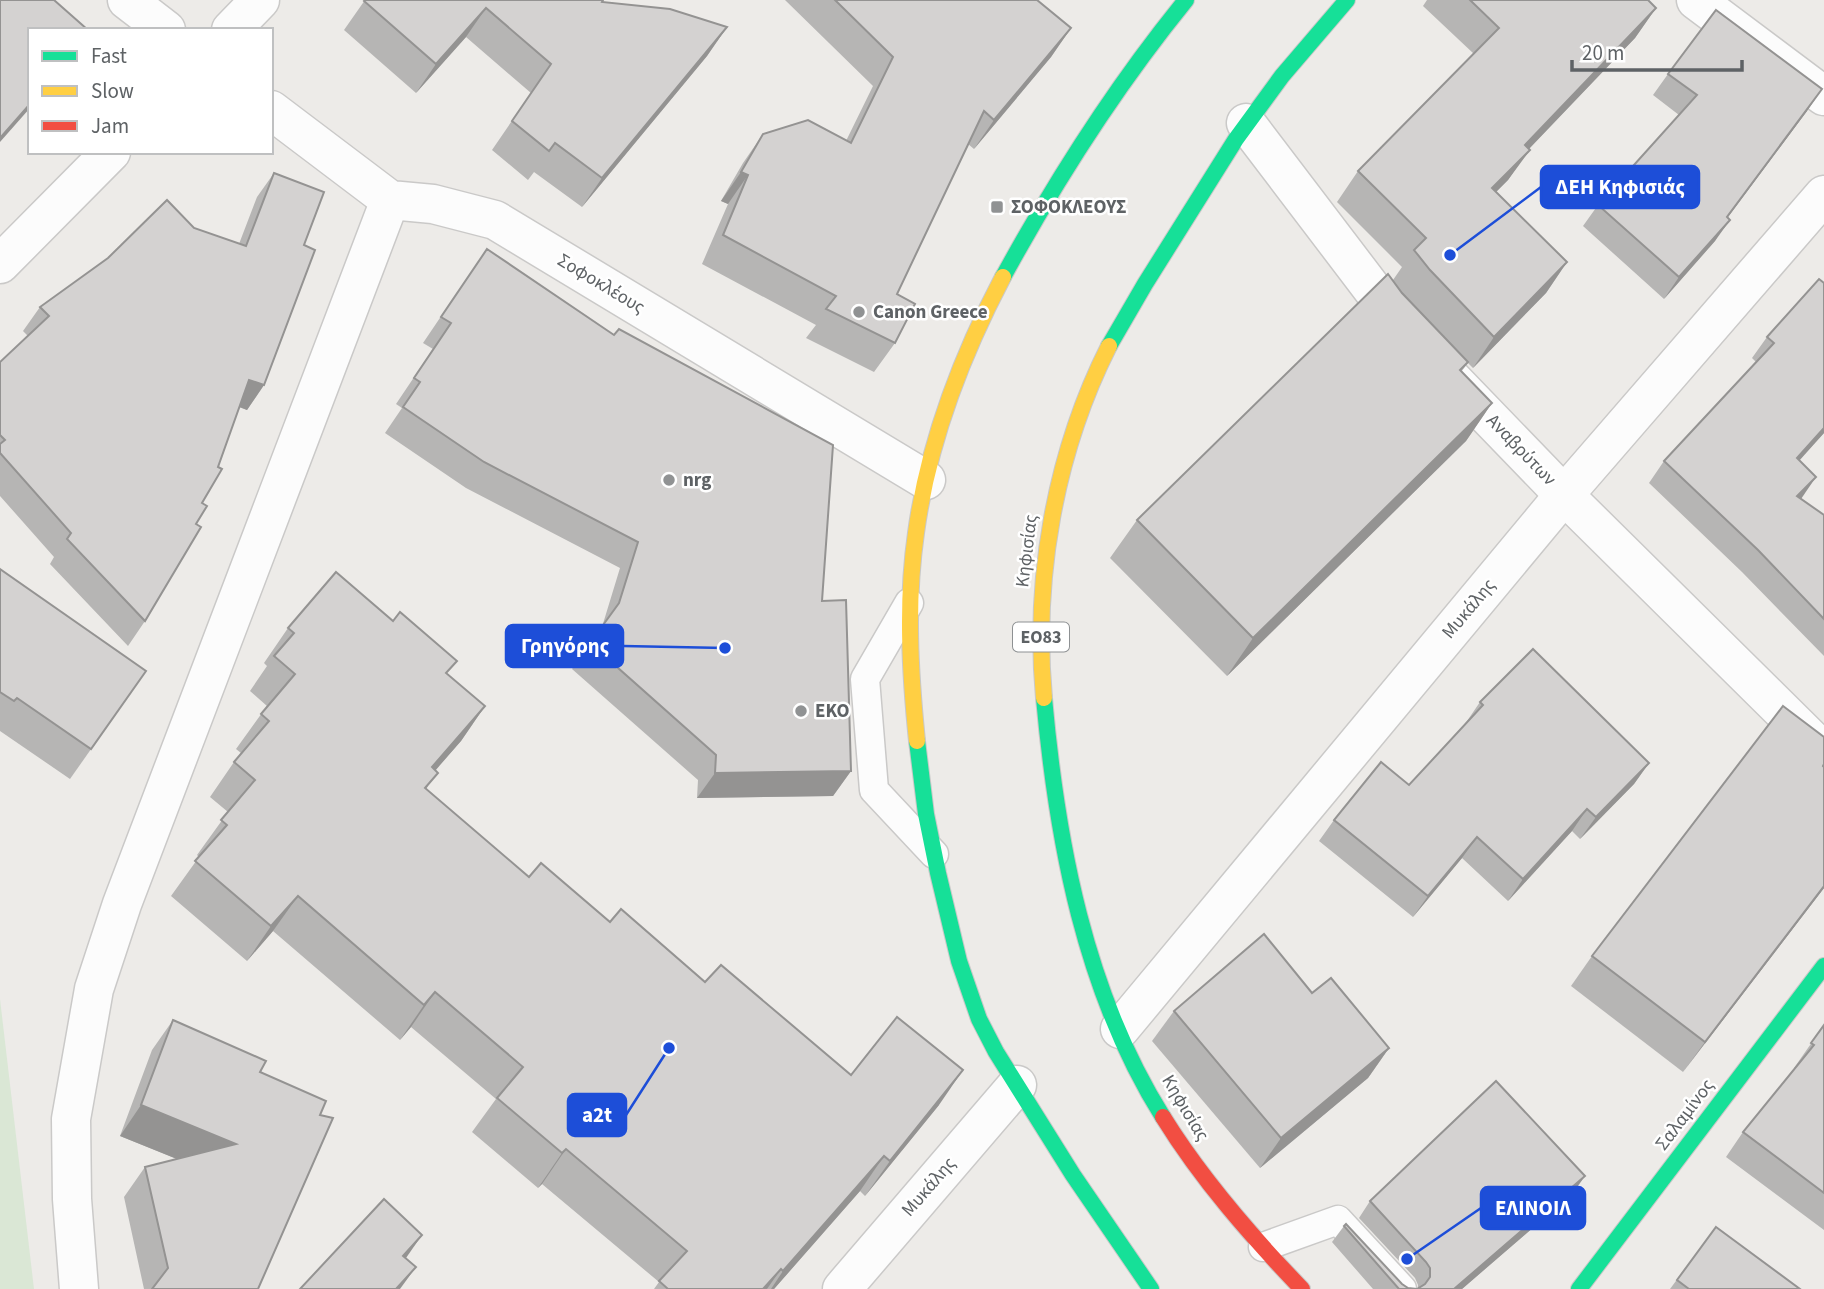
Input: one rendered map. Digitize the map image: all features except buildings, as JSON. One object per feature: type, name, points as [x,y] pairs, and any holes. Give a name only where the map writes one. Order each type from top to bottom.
[{"type":"main road","points":[[1151,1289],[1069,1173],[979,1020],[957,956],[922,787],[914,701],[912,597],[921,503],[939,429],[963,359],[1002,278],[1031,226],[1132,67],[1186,0]]},
{"type":"main road","name":"Κηφισίας","points":[[1302,1289],[1262,1247],[1189,1157],[1156,1106],[1120,1029],[1086,942],[1057,812],[1048,759],[1040,648],[1043,580],[1050,520],[1065,460],[1086,397],[1117,334],[1153,271],[1246,123],[1347,0]]},
{"type":"main road","name":"Σαλαμίνος","points":[[1579,1289],[1824,966]]},
{"type":"street","points":[[127,0],[163,28]]},
{"type":"street","points":[[233,28],[260,0]]},
{"type":"street","points":[[1696,0],[1824,96]]},
{"type":"street","points":[[79,1289],[72,1199],[71,1119],[94,989],[122,904],[390,200],[273,112]]},
{"type":"street","name":"Αναβρύτων","points":[[1246,123],[1392,315],[1564,495],[1824,752]]},
{"type":"street","points":[[0,264],[109,154]]},
{"type":"street","name":"Μυκάλης","points":[[1120,1029],[1564,495],[1824,195]]},
{"type":"street","name":"Σοφοκλέους","points":[[390,200],[433,204],[495,220],[926,480]]},
{"type":"street","name":"Μυκάλης","points":[[842,1289],[1017,1085]]},
{"type":"lane","points":[[912,597],[865,679],[874,790],[934,855]]},
{"type":"lane","points":[[1262,1247],[1338,1220],[1402,1289]]},
{"type":"green space","points":[[0,999],[34,1289],[0,1289]]},
{"type":"traffic: fast","points":[[1003,277],[1088,134],[1135,66],[1186,0]]},
{"type":"traffic: fast","points":[[1109,346],[1236,139],[1282,76],[1347,0]]},
{"type":"traffic: fast","points":[[1044,698],[1057,807],[1079,915],[1094,968],[1136,1069],[1163,1117]]},
{"type":"traffic: fast","points":[[917,741],[926,814],[938,873],[959,961],[979,1019],[996,1052],[1073,1175],[1151,1289]]},
{"type":"traffic: fast","points":[[1579,1289],[1824,966]]},
{"type":"traffic: slow","points":[[917,741],[910,611],[913,559],[921,500],[948,402],[973,338],[1003,277]]},
{"type":"traffic: slow","points":[[1044,698],[1042,608],[1052,518],[1075,429],[1109,346]]},
{"type":"traffic: jam","points":[[1163,1117],[1228,1207],[1302,1289]]},
{"type":"place","name":"ΣΟΦΟΚΛΕΟΥΣ","points":[[997,207]]},
{"type":"place","name":"ΔΕΗ Κηφισιάς","points":[[1450,255]]},
{"type":"place","name":"Canon Greece","points":[[859,312]]},
{"type":"place","name":"nrg","points":[[669,480]]},
{"type":"place","name":"Γρηγόρης","points":[[725,648]]},
{"type":"place","name":"EKO","points":[[801,711]]},
{"type":"place","name":"a2t","points":[[669,1048]]},
{"type":"place","name":"ΕΛΙΝΟΙΛ","points":[[1407,1259]]}]
